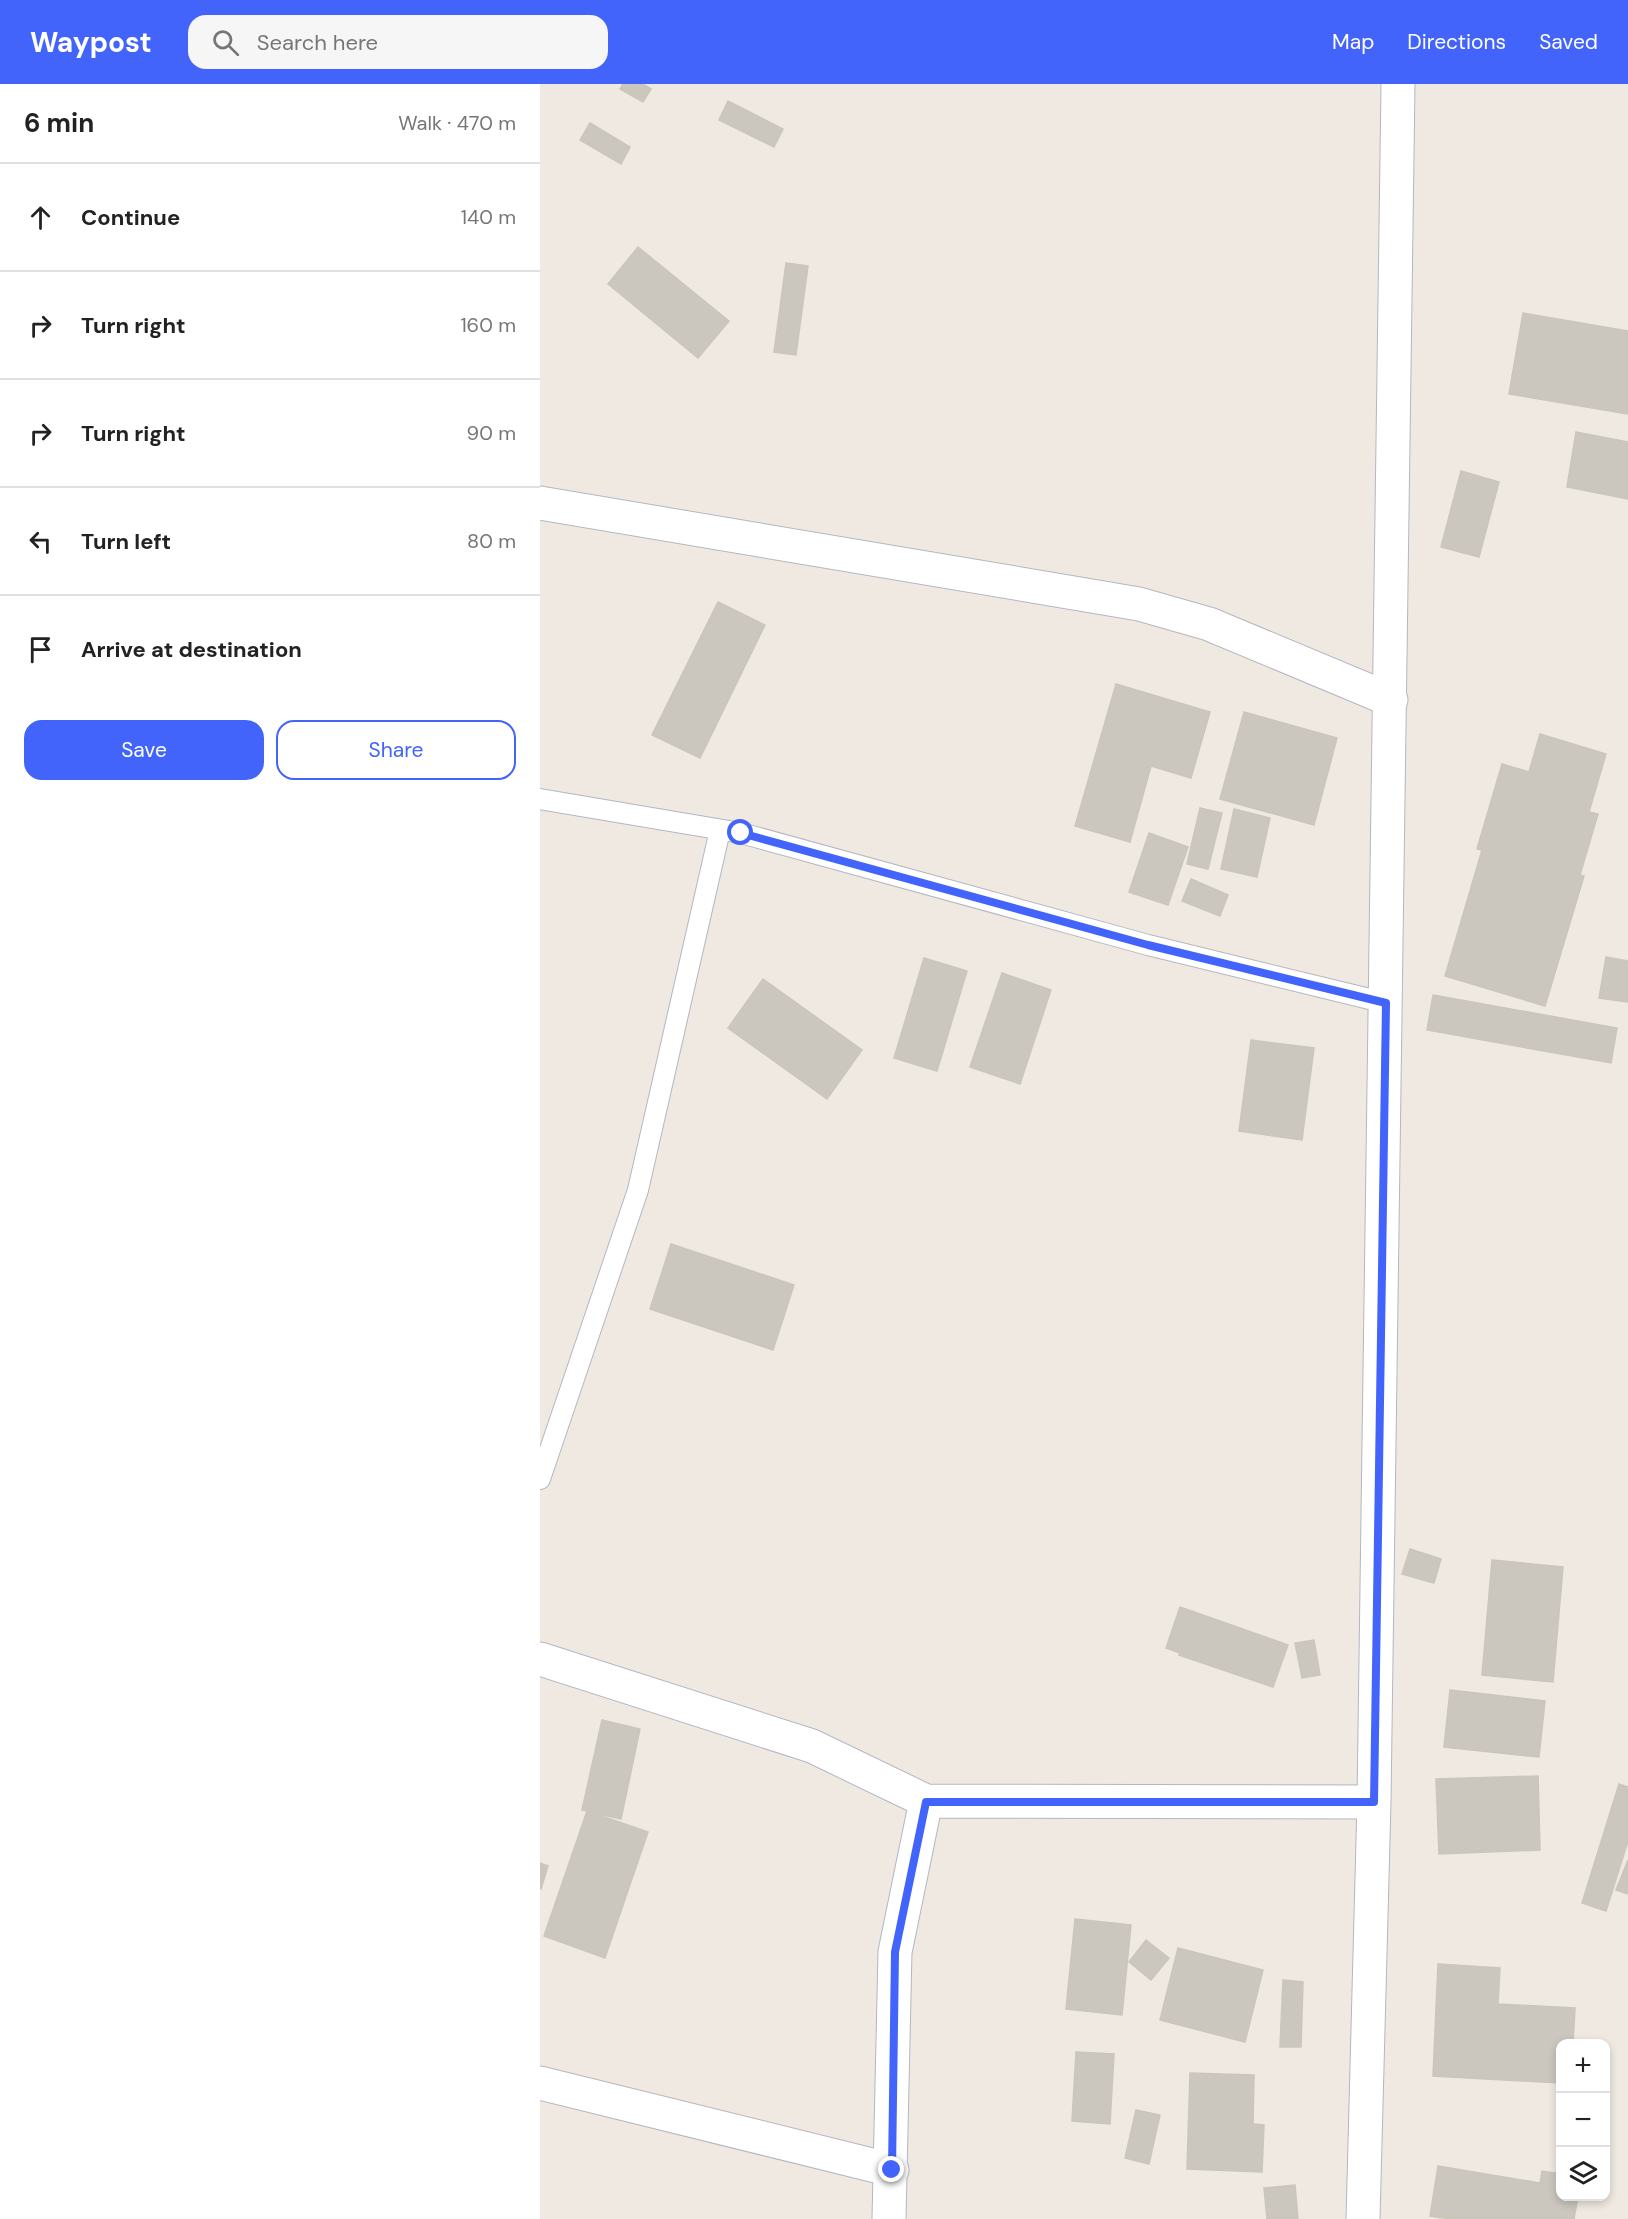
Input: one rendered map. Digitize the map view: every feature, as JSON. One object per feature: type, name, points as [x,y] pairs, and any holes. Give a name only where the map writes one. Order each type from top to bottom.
[{"type":"street","points":[[1363,2219],[1374,1802],[1398,84]]},
{"type":"street","points":[[540,503],[1139,604],[1209,624],[1391,700]]},
{"type":"street","points":[[540,1659],[812,1746],[926,1802],[1374,1802]]},
{"type":"street","points":[[889,2219],[892,2170],[895,1952],[926,1802]]},
{"type":"street","points":[[540,2083],[892,2170]]},
{"type":"lane","points":[[540,798],[741,833],[1148,945],[1386,1003]]},
{"type":"lane","points":[[540,1479],[639,1190],[720,830]]},
{"type":"building","points":[[623,84],[643,84],[651,89],[643,102],[620,89]]},
{"type":"building","points":[[728,101],[783,129],[774,147],[719,120]]},
{"type":"building","points":[[590,123],[630,147],[621,164],[580,140]]},
{"type":"building","points":[[638,247],[729,321],[698,358],[608,284]]},
{"type":"building","points":[[786,263],[808,266],[796,355],[774,352]]},
{"type":"building","points":[[1523,313],[1628,331],[1628,414],[1509,394]]},
{"type":"building","points":[[1576,432],[1628,442],[1628,499],[1567,487]]},
{"type":"building","points":[[1461,471],[1499,482],[1479,557],[1441,547]]},
{"type":"building","points":[[718,602],[765,625],[700,758],[652,735]]},
{"type":"building","points":[[1116,684],[1210,712],[1191,778],[1151,766],[1130,842],[1075,826]]},
{"type":"building","points":[[1244,712],[1337,738],[1314,825],[1220,799]]},
{"type":"building","points":[[1540,734],[1606,754],[1589,812],[1598,814],[1580,875],[1584,876],[1545,1006],[1445,976],[1482,850],[1477,849],[1502,764],[1529,772]]},
{"type":"building","points":[[1200,808],[1222,813],[1208,869],[1187,864]]},
{"type":"building","points":[[1234,809],[1270,818],[1257,877],[1221,869]]},
{"type":"building","points":[[1149,833],[1188,847],[1168,905],[1129,892]]},
{"type":"building","points":[[1191,879],[1228,895],[1220,916],[1182,901]]},
{"type":"building","points":[[1606,957],[1628,961],[1628,1002],[1599,998]]},
{"type":"building","points":[[924,958],[967,971],[937,1071],[894,1058]]},
{"type":"building","points":[[1002,973],[1051,990],[1020,1084],[970,1067]]},
{"type":"building","points":[[763,979],[862,1050],[827,1099],[728,1028]]},
{"type":"building","points":[[1433,995],[1617,1028],[1611,1063],[1427,1030]]},
{"type":"building","points":[[1251,1040],[1314,1048],[1302,1140],[1239,1131]]},
{"type":"building","points":[[671,1244],[794,1285],[773,1350],[650,1309]]},
{"type":"building","points":[[1410,1549],[1441,1559],[1434,1583],[1402,1574]]},
{"type":"building","points":[[1492,1560],[1563,1567],[1553,1682],[1482,1675]]},
{"type":"building","points":[[1180,1607],[1288,1645],[1273,1687],[1179,1655],[1180,1653],[1166,1648]]},
{"type":"building","points":[[1314,1640],[1320,1675],[1302,1678],[1295,1643]]},
{"type":"building","points":[[1450,1690],[1545,1701],[1539,1757],[1444,1747]]},
{"type":"building","points":[[602,1720],[640,1729],[621,1819],[582,1810]]},
{"type":"building","points":[[1538,1776],[1540,1850],[1439,1854],[1436,1779]]},
{"type":"building","points":[[1619,1784],[1628,1787],[1628,1841],[1606,1911],[1582,1903]]},
{"type":"building","points":[[587,1811],[648,1832],[605,1958],[544,1936]]},
{"type":"building","points":[[1628,1860],[1628,1894],[1616,1890]]},
{"type":"building","points":[[540,1863],[548,1866],[541,1889],[540,1888]]},
{"type":"building","points":[[1075,1919],[1131,1925],[1122,2015],[1066,2009]]},
{"type":"building","points":[[1146,1940],[1169,1958],[1151,1980],[1129,1962]]},
{"type":"building","points":[[1178,1948],[1263,1970],[1245,2042],[1160,2020]]},
{"type":"building","points":[[1438,1964],[1500,1968],[1498,2004],[1575,2008],[1573,2039],[1556,2039],[1556,2083],[1433,2076]]},
{"type":"building","points":[[1283,1980],[1303,1982],[1301,2047],[1280,2047]]},
{"type":"building","points":[[1076,2052],[1114,2054],[1110,2124],[1072,2121]]},
{"type":"building","points":[[1190,2073],[1254,2075],[1253,2124],[1264,2125],[1262,2172],[1187,2169]]},
{"type":"building","points":[[1136,2110],[1160,2115],[1149,2164],[1125,2158]]},
{"type":"building","points":[[1438,2166],[1540,2183],[1542,2171],[1556,2173],[1556,2201],[1577,2201],[1574,2219],[1450,2219],[1430,2216]]},
{"type":"building","points":[[1295,2185],[1298,2219],[1267,2219],[1264,2188]]},
{"type":"route","points":[[741,833],[1148,945],[1386,1003],[1374,1802],[926,1802],[895,1952],[892,2170]]}]
